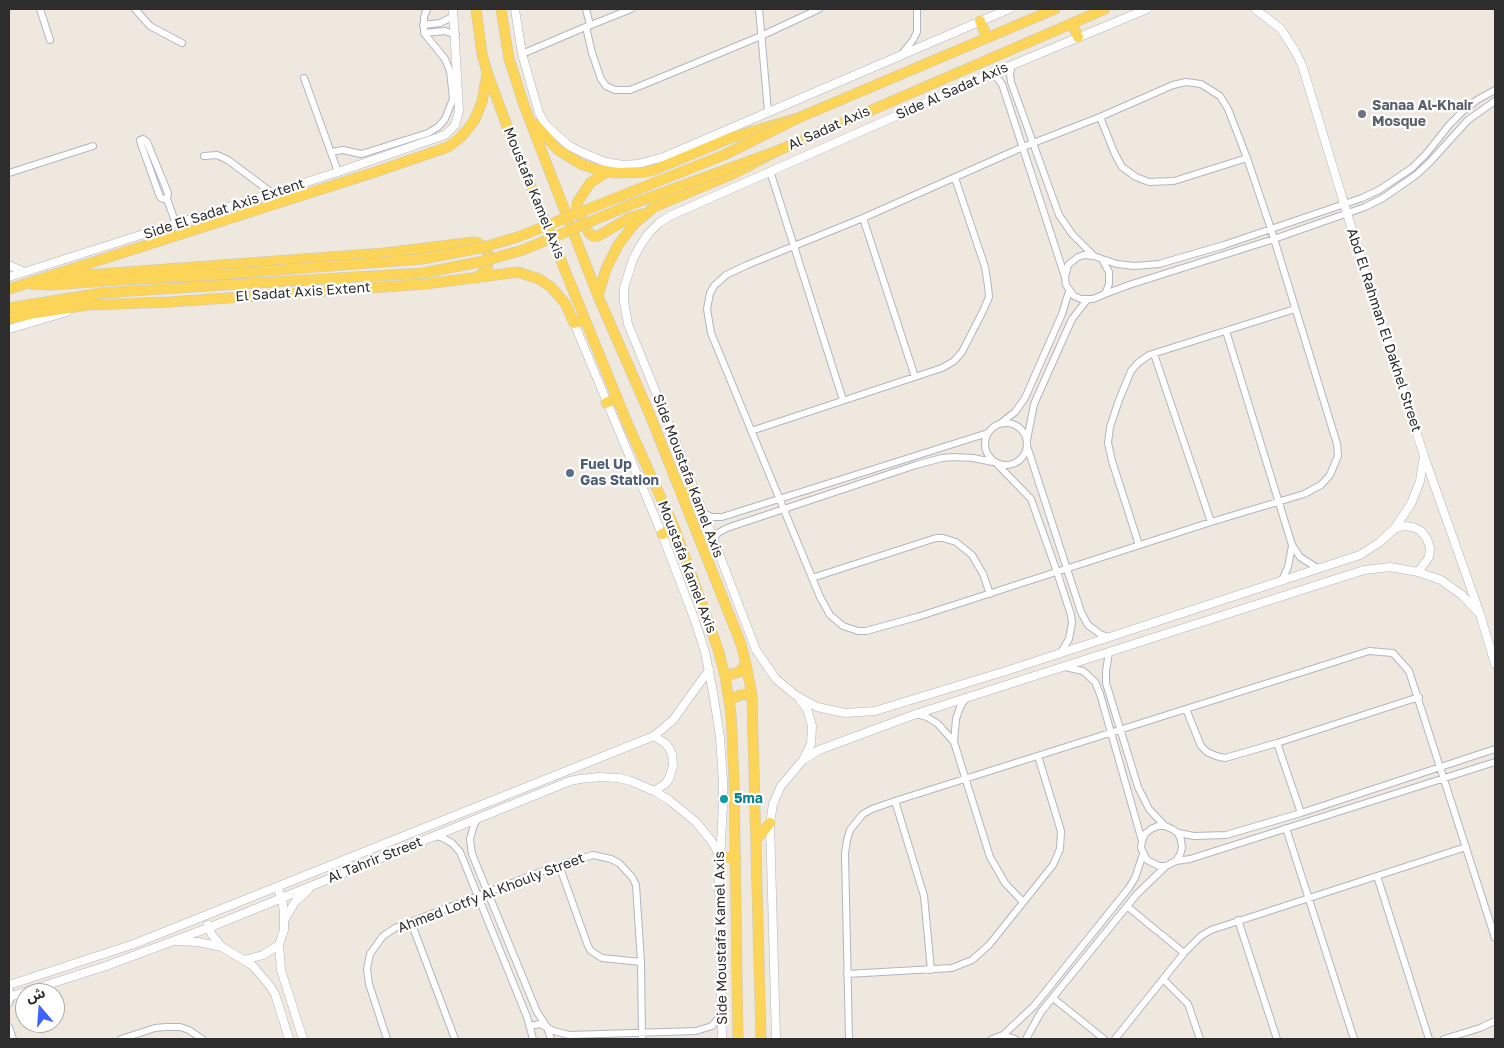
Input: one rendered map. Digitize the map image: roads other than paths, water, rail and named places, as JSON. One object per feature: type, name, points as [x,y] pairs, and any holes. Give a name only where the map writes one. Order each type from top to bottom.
[{"type":"main road","name":"Moustafa Kamel Axis","points":[[476,9],[482,54],[487,72],[533,193],[585,320],[675,529],[718,648],[729,700],[734,778],[738,1039]]},
{"type":"main road","name":"Moustafa Kamel Axis","points":[[501,9],[509,59],[525,108],[598,296],[650,414],[741,644],[752,695],[761,1039]]},
{"type":"main road","name":"Al Sadat Axis","points":[[525,108],[540,131],[565,155],[580,164],[607,172],[635,174],[654,170],[734,137],[798,118],[1055,9]]},
{"type":"main road","name":"Al Sadat Axis","points":[[598,296],[606,269],[618,245],[634,224],[648,212],[668,200],[735,173],[777,151],[1104,9]]},
{"type":"main road","points":[[980,21],[987,37]]},
{"type":"main road","points":[[1072,22],[1078,37]]},
{"type":"main road","points":[[9,289],[448,147],[468,129],[478,112],[487,72]]},
{"type":"main road","points":[[26,284],[52,285],[422,260],[480,248],[518,237],[708,161],[798,118]]},
{"type":"main road","points":[[9,308],[101,293],[423,273],[477,263],[523,250],[632,204],[777,151]]},
{"type":"main road","points":[[607,172],[590,183],[576,203],[577,210],[589,233],[596,236],[601,235],[629,218],[648,212]]},
{"type":"main road","points":[[56,274],[86,276],[423,250],[474,242],[484,247],[489,256],[487,268],[478,278]]},
{"type":"main road","points":[[105,247],[108,258]]},
{"type":"main road","name":"El Sadat Axis Extent","points":[[9,319],[88,305],[170,302],[426,284],[518,272],[539,278],[551,286],[561,297],[574,324]]},
{"type":"main road","points":[[574,324],[585,320]]},
{"type":"main road","points":[[606,403],[618,398]]},
{"type":"main road","points":[[682,495],[694,490]]},
{"type":"main road","points":[[662,534],[675,529]]},
{"type":"main road","points":[[725,676],[736,674],[746,664]]},
{"type":"main road","points":[[729,700],[740,696],[752,695]]},
{"type":"main road","points":[[756,840],[770,823]]},
{"type":"main road","points":[[720,857],[736,858]]},
{"type":"street","points":[[40,9],[50,40]]},
{"type":"street","points":[[135,9],[150,26],[182,43]]},
{"type":"street","points":[[331,152],[343,150],[363,154],[423,135],[438,127],[445,119],[452,104],[450,71],[445,59],[424,29],[427,9]]},
{"type":"street","points":[[515,9],[522,54],[540,113],[546,124],[568,145],[593,158],[605,162],[623,164],[638,164],[664,157],[1008,9]]},
{"type":"street","points":[[586,9],[592,53],[601,79],[610,88],[621,91],[634,88],[761,36],[819,9]]},
{"type":"street","points":[[522,54],[631,9]]},
{"type":"street","points":[[759,9],[768,111]]},
{"type":"street","points":[[902,55],[917,32],[917,9]]},
{"type":"street","name":"Side Al Sadat Axis","points":[[625,312],[624,288],[633,259],[648,234],[659,223],[672,215],[993,73],[1147,9]]},
{"type":"street","name":"Abd El Rahman El Dakhel Street","points":[[1255,9],[1280,29],[1300,60],[1424,456],[1480,614],[1495,664]]},
{"type":"street","points":[[424,29],[440,23],[454,13]]},
{"type":"street","points":[[424,29],[441,30],[456,36],[454,13]]},
{"type":"street","name":"Side El Sadat Axis Extent","points":[[9,277],[438,139],[455,125],[459,111],[456,36]]},
{"type":"street","points":[[1012,65],[1010,78],[1062,222],[1094,256],[1102,260],[1124,265],[1159,264],[1271,229],[1371,194],[1396,180],[1426,154],[1463,111],[1477,100],[1495,90]]},
{"type":"street","points":[[993,73],[1002,84],[1069,291],[1074,296],[1088,300],[1347,214],[1383,198],[1416,175],[1468,120],[1495,101]]},
{"type":"street","points":[[304,78],[338,172]]},
{"type":"street","points":[[1186,82],[1201,84],[1214,91],[1224,102],[1247,158],[1325,400],[1338,452],[1332,472],[1324,482],[1309,492],[990,594],[881,628],[862,632],[843,626],[830,615],[823,605],[782,509],[711,333],[707,317],[708,301],[714,286],[726,275],[747,264],[863,218],[1033,144],[1100,118],[1174,85],[1186,82]]},
{"type":"street","points":[[1100,118],[1122,167],[1136,178],[1148,182],[1174,181],[1247,158]]},
{"type":"street","points":[[167,199],[160,197],[141,140],[144,139],[147,142],[168,193],[167,199],[176,224]]},
{"type":"street","points":[[9,173],[93,146]]},
{"type":"street","points":[[204,156],[217,155],[228,160],[272,193]]},
{"type":"street","points":[[770,171],[843,400]]},
{"type":"street","points":[[751,431],[915,378],[942,368],[958,356],[966,345],[989,297],[985,267],[955,178]]},
{"type":"street","points":[[863,218],[915,378]]},
{"type":"street","points":[[1065,277],[1068,265],[1072,260],[1084,255],[1094,256]]},
{"type":"street","points":[[1102,260],[1107,266],[1110,278],[1105,294]]},
{"type":"street","points":[[9,265],[24,272]]},
{"type":"street","points":[[1061,652],[1069,639],[1072,623],[1071,615],[1031,499],[995,463],[985,451],[984,445],[988,433],[1015,412],[1025,398],[1062,314],[1069,291]]},
{"type":"street","points":[[713,539],[718,533],[727,528],[942,458],[968,457],[1008,466],[1014,464],[1023,457],[1034,404],[1072,319],[1088,300]]},
{"type":"street","points":[[9,328],[88,305]]},
{"type":"street","points":[[1139,545],[1112,461],[1108,439],[1110,427],[1125,383],[1138,363],[1143,358],[1154,354],[1295,309]]},
{"type":"street","name":"Side Moustafa Kamel Axis","points":[[625,312],[633,337],[752,641],[765,665],[776,679],[795,695]]},
{"type":"street","name":"Side Moustafa Kamel Axis","points":[[574,324],[662,534],[697,626],[709,670],[717,714],[722,759],[723,804],[718,880],[722,1039]]},
{"type":"street","points":[[1226,331],[1292,545],[1300,557],[1319,568]]},
{"type":"street","points":[[1154,354],[1211,522]]},
{"type":"street","points":[[1001,423],[1010,423],[1018,426],[1024,432],[1066,569],[1084,619],[1094,630],[1108,637]]},
{"type":"street","points":[[703,513],[712,517],[722,517],[988,433]]},
{"type":"street","points":[[795,695],[817,707],[831,711],[860,713],[875,711],[1360,555],[1380,542],[1394,529],[1411,504],[1420,481],[1424,456]]},
{"type":"street","points":[[1394,529],[1403,526],[1413,527],[1421,531],[1427,539],[1430,548],[1429,557],[1418,572]]},
{"type":"street","points":[[812,578],[936,538],[943,538],[956,542],[972,555],[983,574],[990,594]]},
{"type":"street","points":[[1282,580],[1288,567],[1292,545]]},
{"type":"street","points":[[803,760],[830,745],[916,714],[1364,570],[1390,567],[1418,572],[1441,580],[1462,595],[1480,614]]},
{"type":"street","points":[[848,1039],[845,853],[850,830],[863,814],[895,801],[1369,651],[1386,652],[1398,656],[1409,671],[1419,697],[1495,938]]},
{"type":"street","points":[[1109,652],[1106,683],[1120,730],[1142,798],[1149,809],[1165,826]]},
{"type":"street","points":[[992,1039],[1003,1035],[1034,1006],[1128,889],[1135,878],[1143,854],[1142,841],[1100,694],[1092,678],[1081,669],[1064,667]]},
{"type":"street","name":"Al Tahrir Street","points":[[9,986],[102,955],[206,915],[654,736],[673,720],[709,670]]},
{"type":"street","points":[[1006,670],[1010,684]]},
{"type":"street","points":[[776,1039],[770,823],[773,804],[781,786],[803,760],[811,744],[812,726],[807,709],[795,695]]},
{"type":"street","points":[[1186,709],[1200,746],[1207,752],[1225,758],[1419,697]]},
{"type":"street","points":[[966,698],[960,707],[956,719],[954,742],[990,857],[1005,883],[1023,902]]},
{"type":"street","points":[[916,714],[928,717],[938,724],[954,742]]},
{"type":"street","points":[[654,736],[665,743],[672,754],[673,766],[669,779],[654,791]]},
{"type":"street","points":[[1277,743],[1301,813]]},
{"type":"street","points":[[1142,841],[1145,834],[1158,826],[1165,826],[1178,833],[1194,836],[1226,835],[1301,813],[1495,749]]},
{"type":"street","points":[[847,974],[952,968],[972,960],[989,945],[1053,865],[1060,849],[1061,840],[1058,821],[1038,756]]},
{"type":"street","points":[[1026,1039],[1033,1025],[1053,998],[1146,884],[1166,866],[1176,861],[1190,859],[1495,762]]},
{"type":"street","name":"Al Tahrir Street","points":[[10,999],[208,928],[478,818],[580,779],[619,778],[654,791],[669,800],[696,822],[713,842],[720,857]]},
{"type":"street","points":[[895,801],[924,896],[931,970]]},
{"type":"street","points":[[478,818],[472,832],[470,847],[536,1012],[547,1027],[551,1039]]},
{"type":"street","points":[[1286,828],[1354,1039]]},
{"type":"street","points":[[1176,861],[1182,848],[1178,833]]},
{"type":"street","points":[[434,836],[447,839],[457,847],[530,1026],[533,1039]]},
{"type":"street","points":[[1115,1039],[1184,953],[1211,930],[1466,847]]},
{"type":"street","points":[[1143,854],[1152,864],[1166,866]]},
{"type":"street","name":"Ahmed Lotfy Al Khouly Street","points":[[387,1039],[367,976],[368,961],[374,947],[383,936],[411,922],[478,896],[559,865],[593,855],[611,859],[626,870],[636,885],[642,1036]]},
{"type":"street","points":[[559,865],[591,951],[602,958],[640,962]]},
{"type":"street","points":[[1377,876],[1429,1039]]},
{"type":"street","points":[[285,919],[296,902],[312,886]]},
{"type":"street","points":[[277,887],[282,898],[285,919],[279,945],[280,964],[303,1039]]},
{"type":"street","points":[[1128,907],[1184,953]]},
{"type":"street","points":[[206,915],[208,928],[216,942],[258,971],[270,986],[275,994],[290,1039]]},
{"type":"street","points":[[1238,920],[1277,1039]]},
{"type":"street","points":[[411,922],[455,1039]]},
{"type":"street","points":[[172,941],[198,942],[222,947]]},
{"type":"street","points":[[244,960],[263,955],[279,945]]},
{"type":"street","points":[[1163,979],[1188,1004],[1200,1039]]},
{"type":"street","points":[[9,986],[10,999]]},
{"type":"street","points":[[1053,998],[1104,1039]]},
{"type":"street","points":[[530,1026],[536,1024],[561,1034],[569,1035],[642,1036],[704,1030],[718,1021],[722,1014]]},
{"type":"street","points":[[1444,1039],[1480,1028],[1495,1021]]},
{"type":"street","points":[[9,1027],[13,1039]]},
{"type":"street","points":[[121,1039],[155,1028],[166,1027],[180,1027],[202,1039]]},
{"type":"street","points":[[1003,1035],[1015,1039]]},
{"type":"place","name":"Sanaa Al-Khair Mosque","points":[[1362,114]]},
{"type":"place","name":"Fuel Up Gas Station","points":[[570,473]]},
{"type":"place","name":"5ma","points":[[724,799]]}]
